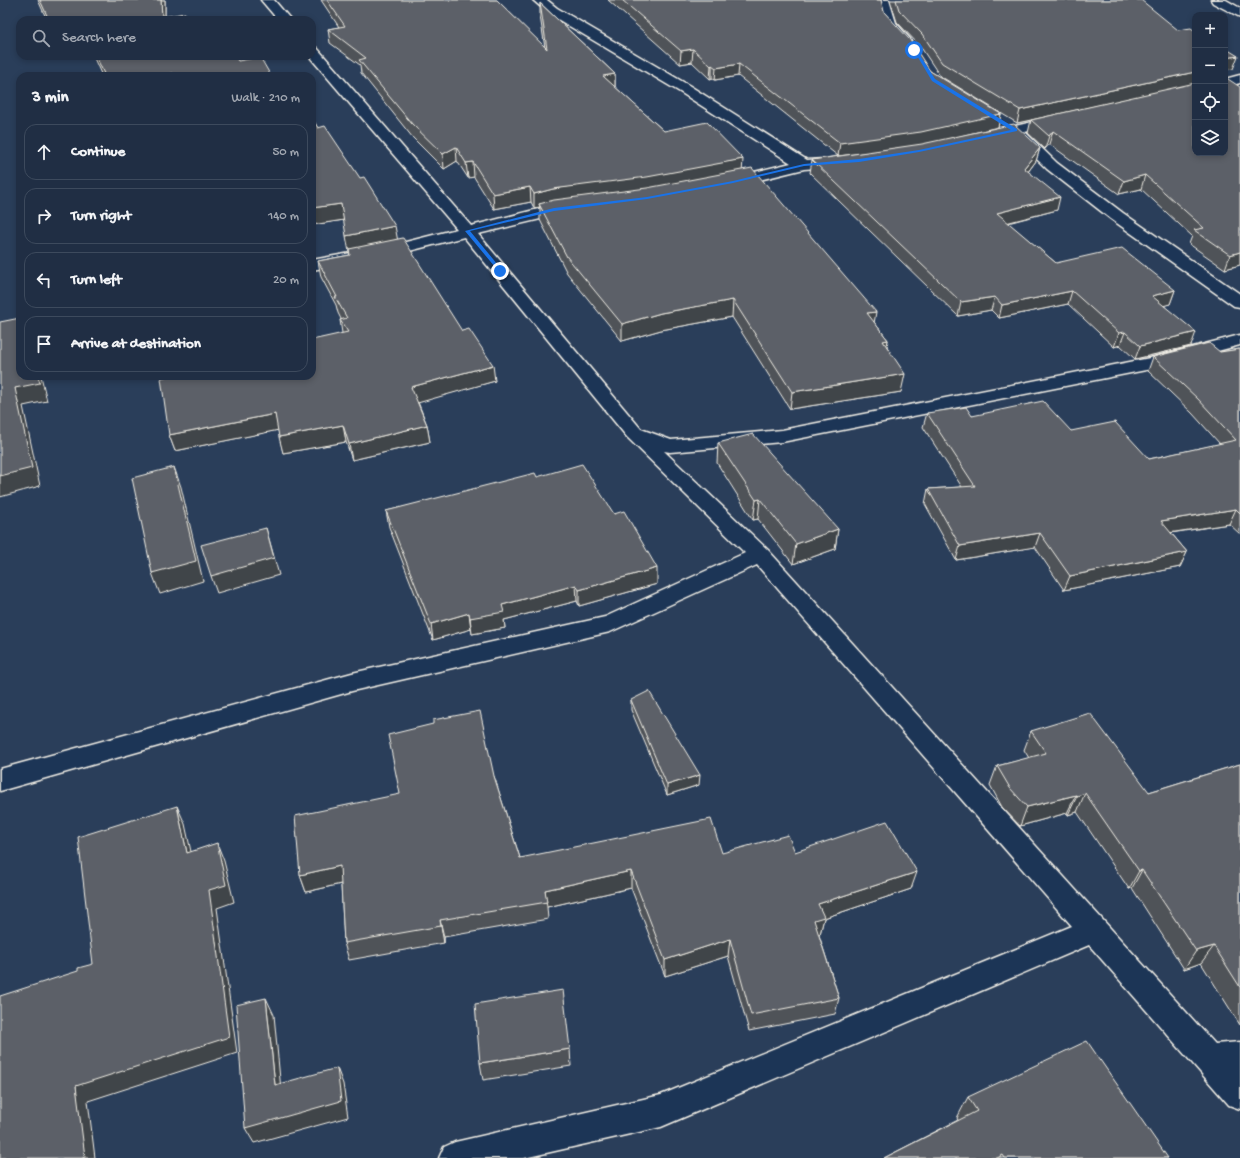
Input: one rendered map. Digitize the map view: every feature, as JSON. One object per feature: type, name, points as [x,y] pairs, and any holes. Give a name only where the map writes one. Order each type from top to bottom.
[{"type":"street","points":[[267,0],[281,16]]},
{"type":"street","points":[[539,0],[553,11],[685,89],[804,165]]},
{"type":"street","points":[[883,0],[890,24],[914,50]]},
{"type":"street","points":[[1217,0],[1240,13]]},
{"type":"street","points":[[316,56],[467,231],[634,432],[760,555],[1240,1094]]},
{"type":"street","points":[[1228,82],[1240,79]]},
{"type":"street","points":[[978,138],[1068,118]]},
{"type":"street","points":[[1002,122],[1015,130],[1052,166],[1117,216],[1240,302]]},
{"type":"street","points":[[717,185],[804,165],[859,160]]},
{"type":"street","points":[[316,264],[390,251],[554,210],[585,206]]},
{"type":"street","points":[[634,432],[670,446],[782,436],[1151,363],[1240,340]]},
{"type":"street","points":[[0,780],[352,682],[610,624],[760,555]]},
{"type":"street","points":[[455,1158],[661,1111],[1094,930]]},
{"type":"street","points":[[1209,1059],[1240,1057]]},
{"type":"building","points":[[40,0],[161,0],[162,16],[47,16]]},
{"type":"building","points":[[327,0],[497,0],[547,49],[540,3],[615,74],[603,76],[664,131],[707,122],[743,159],[647,177],[553,189],[534,194],[530,187],[493,194],[473,162],[466,163],[456,147],[443,154],[412,124],[359,60],[366,58],[328,29],[345,26]]},
{"type":"building","points":[[622,0],[881,0],[884,12],[910,40],[930,71],[1001,114],[921,132],[840,143],[739,64],[716,68],[712,65],[711,66],[693,49],[681,51]]},
{"type":"building","points":[[896,0],[1141,0],[1178,30],[1192,29],[1192,73],[1020,110],[942,63],[922,34],[899,10]]},
{"type":"building","points":[[185,13],[187,16],[168,16]]},
{"type":"building","points":[[1228,50],[1238,56],[1228,58]]},
{"type":"building","points":[[98,60],[262,60],[269,72],[103,72]]},
{"type":"building","points":[[1228,79],[1240,87],[1240,252],[1230,255],[1194,230],[1204,228],[1145,175],[1124,181],[1053,131],[1049,136],[1031,120],[1192,84],[1192,156],[1228,156]]},
{"type":"building","points":[[1014,124],[1040,148],[1024,168],[1060,197],[997,213],[1056,263],[1122,248],[1175,290],[1152,296],[1196,332],[1140,346],[1125,332],[1119,333],[1072,291],[1002,305],[995,297],[961,302],[812,160],[922,144]]},
{"type":"building","points":[[316,125],[318,128],[325,126],[360,178],[364,177],[395,226],[346,236],[341,204],[316,207]]},
{"type":"building","points":[[752,168],[876,312],[867,313],[888,340],[883,341],[905,374],[792,392],[733,300],[661,313],[622,324],[567,257],[539,204],[554,200],[647,188]]},
{"type":"building","points":[[403,238],[462,331],[469,329],[493,365],[411,387],[427,425],[349,444],[343,425],[279,437],[275,414],[169,435],[161,380],[316,380],[316,339],[348,332],[340,320],[347,318],[318,261],[350,255],[349,249]]},
{"type":"building","points":[[16,319],[16,380],[39,380],[40,383],[15,388],[32,468],[0,476],[0,322]]},
{"type":"building","points":[[1209,343],[1220,352],[1240,349],[1240,513],[1236,509],[1161,521],[1187,552],[1070,576],[1040,533],[960,546],[928,489],[975,486],[927,413],[966,407],[972,416],[1043,401],[1071,431],[1115,422],[1149,459],[1236,440],[1198,399],[1153,357]]},
{"type":"building","points":[[753,434],[838,529],[796,544],[760,499],[756,500],[718,443]]},
{"type":"building","points":[[582,464],[614,514],[624,511],[657,568],[579,590],[576,585],[502,605],[504,612],[470,618],[469,613],[431,624],[386,511],[535,473],[537,477]]},
{"type":"building","points":[[174,467],[196,561],[152,573],[132,478]]},
{"type":"building","points":[[266,528],[274,558],[211,576],[201,545]]},
{"type":"building","points":[[649,691],[700,775],[667,785],[631,700]]},
{"type":"building","points":[[480,711],[494,776],[520,858],[711,819],[722,853],[788,835],[795,852],[887,821],[917,872],[818,904],[824,917],[814,920],[839,998],[751,1015],[730,939],[665,960],[631,871],[545,890],[547,902],[440,920],[441,926],[344,943],[340,866],[300,875],[295,816],[400,794],[388,735],[433,724],[433,720]]},
{"type":"building","points":[[1090,713],[1149,792],[1240,764],[1240,987],[1214,946],[1196,951],[1142,870],[1139,871],[1085,793],[1027,807],[1010,788],[997,766],[1046,753],[1031,731]]},
{"type":"building","points":[[177,806],[187,853],[217,843],[226,885],[209,890],[229,1037],[76,1086],[85,1157],[0,1158],[0,996],[78,971],[78,968],[93,964],[78,837]]},
{"type":"building","points":[[563,990],[570,1049],[480,1063],[475,1004]]},
{"type":"building","points":[[266,998],[275,1085],[337,1068],[341,1101],[245,1128],[236,1005]]},
{"type":"building","points":[[1087,1041],[1168,1158],[1005,1158],[1003,1155],[997,1158],[884,1158],[977,1111],[968,1097]]},
{"type":"route","points":[[500,271],[467,231],[554,210],[647,198],[733,182],[804,165],[859,160],[919,151],[1015,130],[934,80],[914,50]]}]
